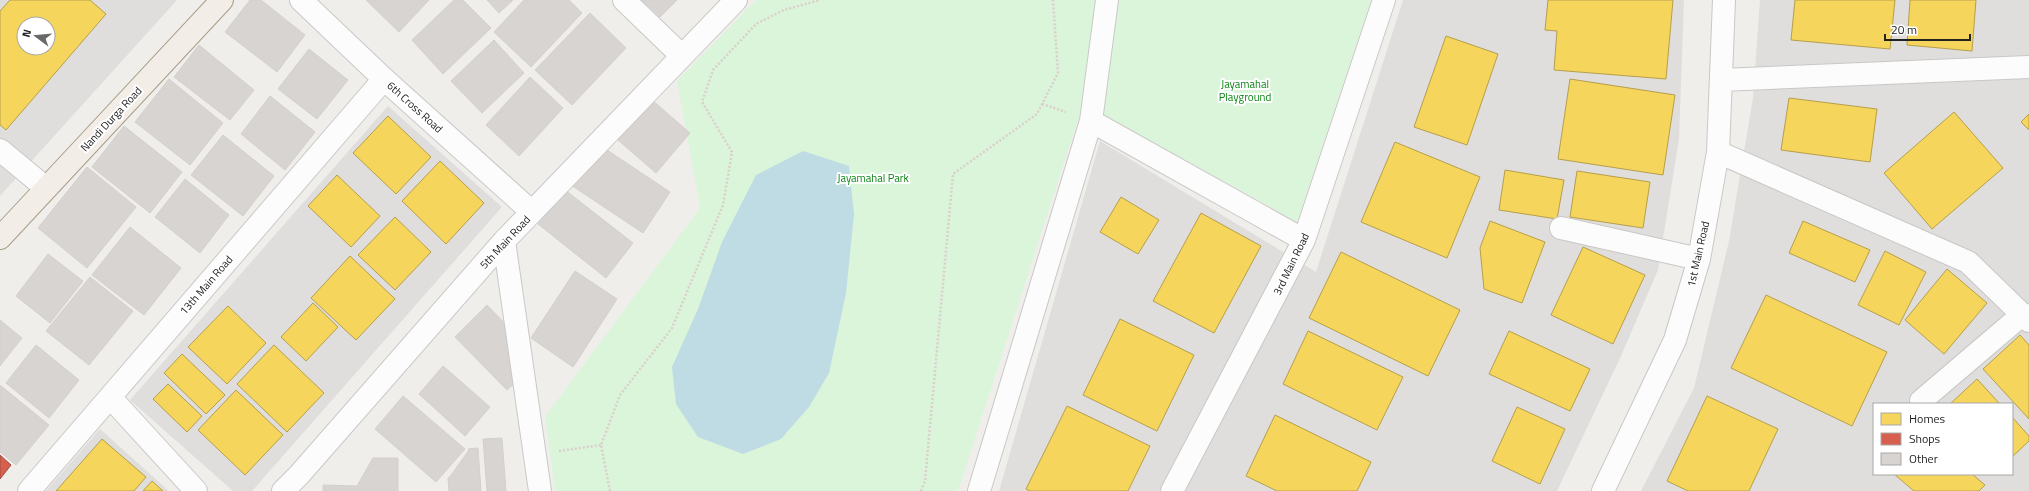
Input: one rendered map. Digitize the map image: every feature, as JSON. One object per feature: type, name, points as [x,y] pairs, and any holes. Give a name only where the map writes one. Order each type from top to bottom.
[{"type":"main road","name":"Nandi Durga Road","points":[[0,238],[222,0]]},
{"type":"street","name":"6th Cross Road","points":[[301,0],[384,79],[532,212]]},
{"type":"street","points":[[624,0],[682,56]]},
{"type":"street","name":"5th Main Road","points":[[283,491],[299,475],[504,241],[736,0]]},
{"type":"street","points":[[979,491],[1091,121],[1107,0]]},
{"type":"street","name":"3rd Main Road","points":[[1179,489],[1304,240],[1384,0]]},
{"type":"street","name":"1st Main Road","points":[[1603,491],[1675,340],[1699,259],[1718,152],[1724,0]]},
{"type":"street","points":[[1721,80],[2029,67]]},
{"type":"street","name":"13th Main Road","points":[[29,491],[384,79]]},
{"type":"street","points":[[1091,121],[1304,240]]},
{"type":"street","points":[[0,150],[46,188]]},
{"type":"street","points":[[1718,152],[1968,262],[2026,318],[1921,401]]},
{"type":"street","points":[[1562,228],[1699,259]]},
{"type":"street","points":[[504,241],[540,491]]},
{"type":"street","points":[[110,397],[196,491]]},
{"type":"path","points":[[610,491],[601,445],[620,395],[672,328],[723,205],[732,152],[702,102],[713,70],[756,24],[784,10],[820,0]]},
{"type":"path","points":[[921,491],[925,481],[953,174],[976,160],[1037,114],[1058,73],[1053,0]]},
{"type":"path","points":[[535,454],[601,445]]},
{"type":"shaded area","points":[[0,0],[177,0],[0,196]]},
{"type":"shaded area","points":[[1403,0],[1684,0],[1679,139],[1658,270],[1621,356],[1557,491],[999,491],[1100,141],[1316,272]]},
{"type":"shaded area","points":[[1760,0],[2029,0],[2029,491],[1641,491],[1694,388],[1729,241],[1753,98]]},
{"type":"shaded area","points":[[388,106],[502,207],[252,491],[233,491],[130,400]]},
{"type":"shaded area","points":[[100,429],[169,491],[46,491]]},
{"type":"green space","name":"Jayamahal Park","points":[[756,0],[1096,0],[1080,113],[958,491],[555,491],[545,417],[700,208],[677,81]]},
{"type":"green space","name":"Jayamahal Playground","points":[[1119,0],[1371,0],[1297,222],[1101,113]]},
{"type":"water","points":[[803,151],[849,166],[854,214],[846,293],[829,373],[809,407],[781,439],[743,454],[698,437],[676,404],[672,367],[698,309],[722,242],[756,175]]},
{"type":"building: Homes","points":[[10,0],[90,0],[106,14],[6,130],[0,125],[0,11]]},
{"type":"building: Homes","points":[[1548,0],[1673,0],[1666,79],[1554,70],[1557,31],[1545,30]]},
{"type":"building: Homes","points":[[1795,0],[1895,0],[1890,49],[1791,40]]},
{"type":"building: Homes","points":[[1910,0],[1976,0],[1972,51],[1907,45]]},
{"type":"building: Homes","points":[[1446,36],[1498,54],[1467,145],[1414,127]]},
{"type":"building: Homes","points":[[1570,79],[1675,95],[1663,175],[1558,159]]},
{"type":"building: Homes","points":[[1789,98],[1877,109],[1870,162],[1781,150]]},
{"type":"building: Homes","points":[[1954,112],[2003,168],[1932,229],[1884,173]]},
{"type":"building: Homes","points":[[2029,114],[2029,130],[2021,122]]},
{"type":"building: Homes","points":[[388,116],[431,157],[396,194],[353,153]]},
{"type":"building: Homes","points":[[1395,142],[1480,177],[1447,258],[1361,222]]},
{"type":"building: Homes","points":[[440,161],[484,203],[446,244],[402,201]]},
{"type":"building: Homes","points":[[1505,170],[1564,180],[1557,219],[1499,210]]},
{"type":"building: Homes","points":[[1577,171],[1650,182],[1643,228],[1570,217]]},
{"type":"building: Homes","points":[[337,175],[380,216],[351,247],[308,206]]},
{"type":"building: Homes","points":[[1121,197],[1159,220],[1138,254],[1100,232]]},
{"type":"building: Homes","points":[[1201,213],[1261,246],[1214,333],[1153,301]]},
{"type":"building: Homes","points":[[395,217],[431,252],[395,290],[358,255]]},
{"type":"building: Homes","points":[[1490,221],[1545,242],[1522,303],[1484,289],[1480,248]]},
{"type":"building: Homes","points":[[1803,221],[1870,250],[1855,282],[1789,253]]},
{"type":"building: Homes","points":[[1583,247],[1645,275],[1613,344],[1551,315]]},
{"type":"building: Homes","points":[[1885,251],[1926,272],[1899,325],[1858,305]]},
{"type":"building: Homes","points":[[1341,252],[1460,310],[1428,376],[1309,318]]},
{"type":"building: Homes","points":[[350,256],[395,299],[356,340],[311,298]]},
{"type":"building: Homes","points":[[1947,269],[1987,303],[1944,354],[1905,320]]},
{"type":"building: Homes","points":[[1766,295],[1887,352],[1852,426],[1731,368]]},
{"type":"building: Homes","points":[[313,303],[338,327],[306,361],[281,337]]},
{"type":"building: Homes","points":[[228,306],[266,343],[227,384],[188,347]]},
{"type":"building: Homes","points":[[1120,319],[1194,355],[1157,431],[1083,395]]},
{"type":"building: Homes","points":[[1308,331],[1403,377],[1377,430],[1283,384]]},
{"type":"building: Homes","points":[[1509,331],[1590,369],[1570,411],[1489,374]]},
{"type":"building: Homes","points":[[2020,335],[2029,345],[2029,419],[1983,369]]},
{"type":"building: Homes","points":[[274,345],[324,393],[287,432],[237,384]]},
{"type":"building: Homes","points":[[182,354],[225,395],[206,414],[164,373]]},
{"type":"building: Homes","points":[[1977,379],[1999,403],[1951,403]]},
{"type":"building: Homes","points":[[168,384],[202,416],[187,432],[153,399]]},
{"type":"building: Homes","points":[[236,390],[283,435],[245,475],[198,430]]},
{"type":"building: Homes","points":[[1707,396],[1778,429],[1749,491],[1688,491],[1667,481]]},
{"type":"building: Homes","points":[[1067,406],[1150,446],[1128,491],[1030,491],[1026,489]]},
{"type":"building: Homes","points":[[1517,407],[1565,429],[1540,484],[1492,461]]},
{"type":"building: Homes","points":[[1275,415],[1371,462],[1357,491],[1277,491],[1246,476]]},
{"type":"building: Homes","points":[[2013,418],[2029,436],[2029,441],[2013,456]]},
{"type":"building: Homes","points":[[102,439],[146,477],[134,491],[56,491]]},
{"type":"building: Homes","points":[[1895,475],[1973,475],[1985,485],[1979,491],[1914,491]]},
{"type":"building: Homes","points":[[152,481],[163,491],[143,491]]},
{"type":"building: Shops","points":[[0,455],[11,465],[0,479]]},
{"type":"building: Other","points":[[250,0],[261,0],[305,35],[277,72],[225,32]]},
{"type":"building: Other","points":[[366,0],[429,0],[399,32]]},
{"type":"building: Other","points":[[454,0],[463,0],[491,28],[443,74],[412,40]]},
{"type":"building: Other","points":[[487,0],[513,0],[499,13]]},
{"type":"building: Other","points":[[524,0],[569,0],[582,13],[531,67],[494,32]]},
{"type":"building: Other","points":[[642,0],[677,0],[660,17]]},
{"type":"building: Other","points":[[590,13],[626,48],[572,105],[535,70]]},
{"type":"building: Other","points":[[494,40],[524,73],[482,113],[451,81]]},
{"type":"building: Other","points":[[199,45],[254,90],[230,120],[174,77]]},
{"type":"building: Other","points":[[309,49],[348,80],[317,119],[278,89]]},
{"type":"building: Other","points":[[530,77],[563,108],[519,156],[486,125]]},
{"type":"building: Other","points":[[169,79],[223,123],[190,165],[135,122]]},
{"type":"building: Other","points":[[270,96],[315,132],[285,170],[241,134]]},
{"type":"building: Other","points":[[652,100],[690,133],[656,173],[618,140]]},
{"type":"building: Other","points":[[124,126],[182,172],[150,213],[92,167]]},
{"type":"building: Other","points":[[223,135],[274,176],[243,216],[191,175]]},
{"type":"building: Other","points":[[598,144],[670,192],[643,233],[571,185]]},
{"type":"building: Other","points":[[87,167],[136,207],[87,268],[38,228]]},
{"type":"building: Other","points":[[185,179],[229,215],[200,253],[155,217]]},
{"type":"building: Other","points":[[565,190],[633,243],[606,278],[538,224]]},
{"type":"building: Other","points":[[130,227],[181,268],[144,315],[92,275]]},
{"type":"building: Other","points":[[48,254],[83,281],[50,323],[16,296]]},
{"type":"building: Other","points":[[575,271],[617,299],[573,367],[531,338]]},
{"type":"building: Other","points":[[90,277],[133,311],[89,365],[46,331]]},
{"type":"building: Other","points":[[487,305],[515,334],[517,381],[507,390],[455,337]]},
{"type":"building: Other","points":[[0,320],[22,338],[0,366]]},
{"type":"building: Other","points":[[36,345],[79,380],[49,418],[6,383]]},
{"type":"building: Other","points":[[443,366],[490,407],[465,436],[419,394]]},
{"type":"building: Other","points":[[0,385],[49,425],[16,465],[0,452]]},
{"type":"building: Other","points":[[403,396],[465,449],[436,482],[375,429]]},
{"type":"building: Other","points":[[502,438],[506,491],[487,491],[483,439]]},
{"type":"building: Other","points":[[478,448],[481,491],[449,491],[448,478],[469,450],[468,449]]},
{"type":"building: Other","points":[[373,458],[398,458],[398,491],[323,491],[323,485],[357,486]]}]
